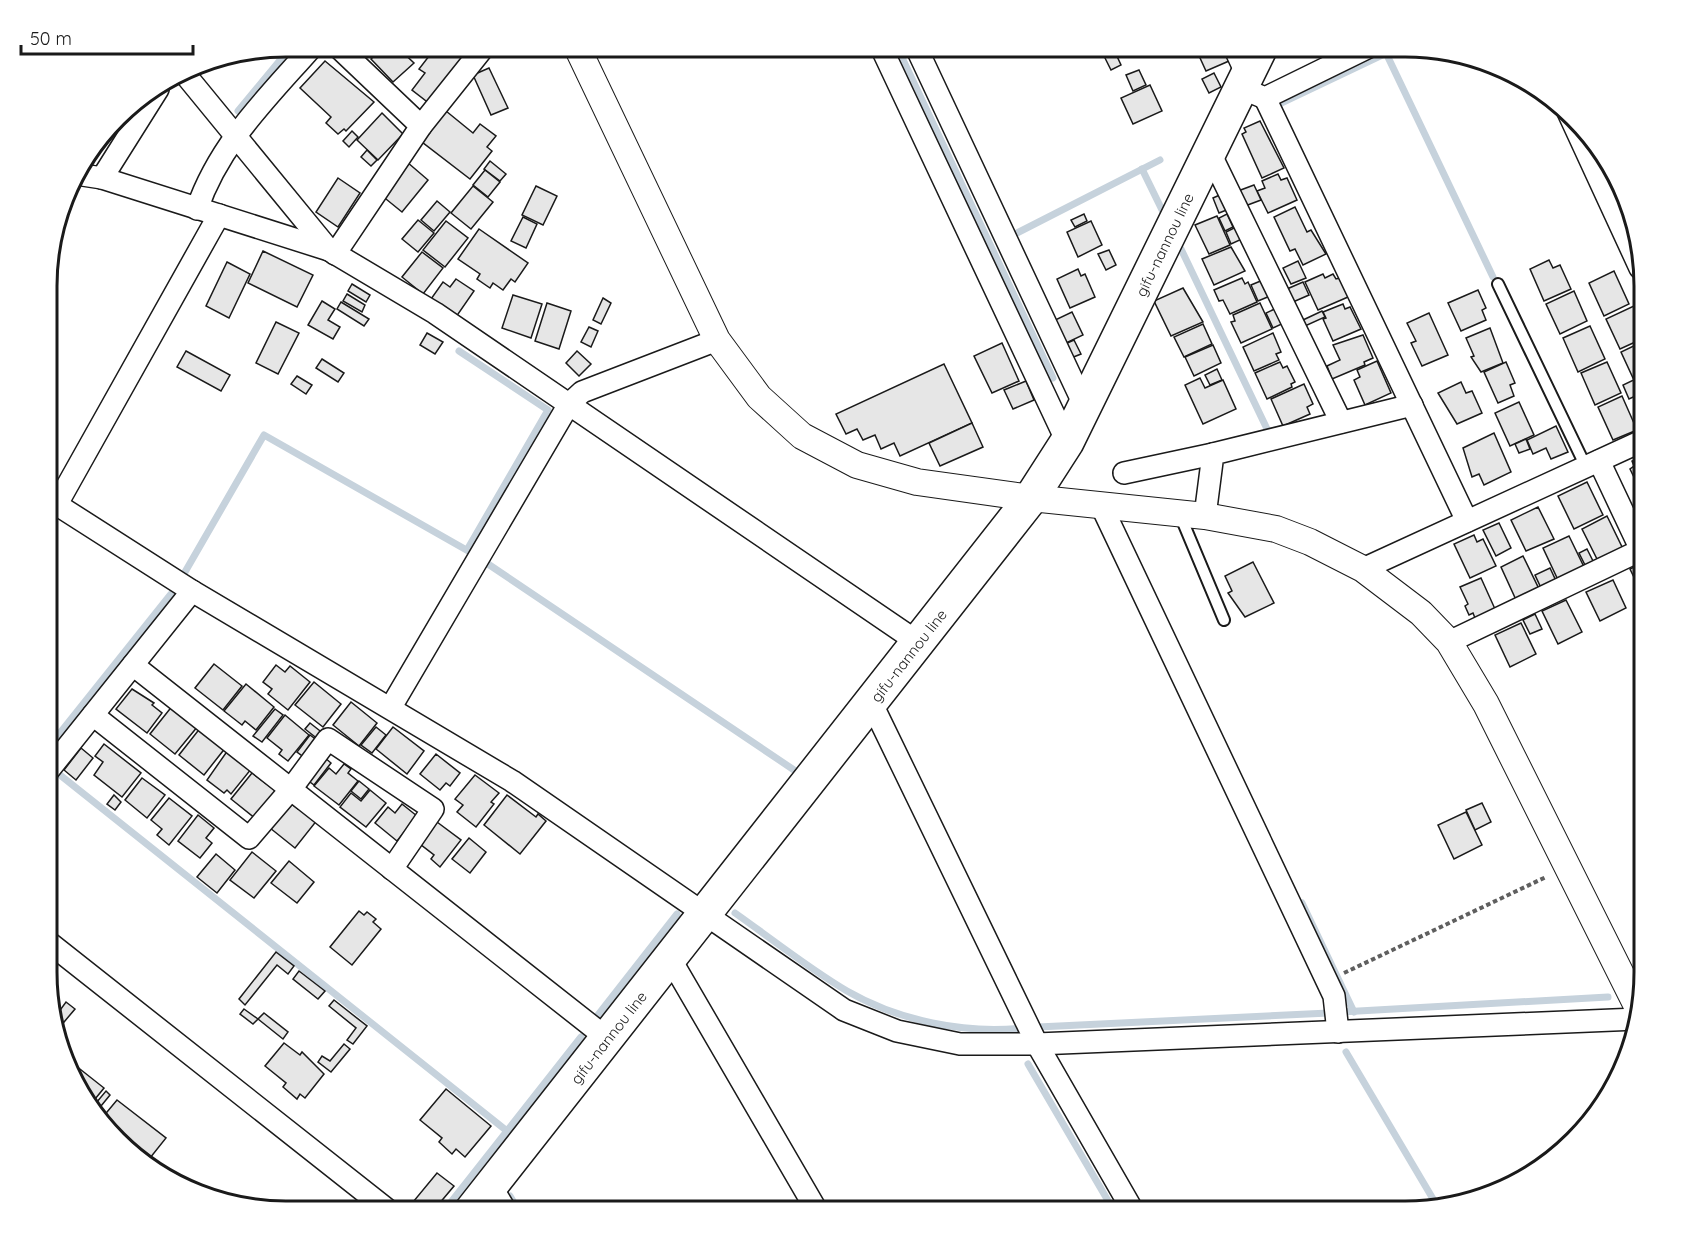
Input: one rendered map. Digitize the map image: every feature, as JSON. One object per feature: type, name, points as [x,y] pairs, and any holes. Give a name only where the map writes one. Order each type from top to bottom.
[{"type":"main road","name":"gifu-nannou line","points":[[499,1199],[608,1039],[1031,498],[1067,442],[1085,407],[1250,71]]},
{"type":"street","points":[[197,209],[217,162],[235,135],[302,57]]},
{"type":"street","points":[[349,57],[421,126]]},
{"type":"street","points":[[332,252],[421,126],[476,57]]},
{"type":"street","points":[[582,57],[717,340],[759,397],[802,436],[857,465],[917,482],[1031,498],[1205,516],[1276,529],[1310,542],[1363,569],[1403,598],[1449,642],[1486,704],[1633,997]]},
{"type":"street","points":[[886,57],[1067,442]]},
{"type":"street","points":[[921,57],[1085,407]]},
{"type":"street","points":[[1320,57],[1250,71],[1467,521]]},
{"type":"street","points":[[189,79],[332,252]]},
{"type":"street","points":[[102,178],[150,102]]},
{"type":"street","points":[[1581,139],[1631,248]]},
{"type":"street","points":[[1210,153],[1341,422]]},
{"type":"street","points":[[85,176],[102,178],[332,252],[435,313],[919,643]]},
{"type":"street","points":[[57,492],[219,215]]},
{"type":"street","points":[[391,707],[569,404],[582,392],[717,340]]},
{"type":"street","points":[[1124,473],[1213,454],[1412,405]]},
{"type":"street","points":[[1363,569],[1634,445]]},
{"type":"street","points":[[1205,516],[1213,454]]},
{"type":"street","points":[[1592,464],[1634,538]]},
{"type":"street","points":[[57,504],[192,591],[391,707],[512,781],[844,1010],[886,1027],[960,1044],[1037,1044],[1629,1019]]},
{"type":"street","points":[[1101,506],[1334,996],[1338,1032]]},
{"type":"street","points":[[1449,642],[1634,553]]},
{"type":"street","points":[[57,760],[192,591]]},
{"type":"street","points":[[133,665],[608,1039]]},
{"type":"street","points":[[872,704],[1037,1044],[1127,1201]]},
{"type":"street","points":[[93,715],[249,838],[291,789],[328,739],[433,809],[392,869]]},
{"type":"street","points":[[57,949],[376,1201]]},
{"type":"street","points":[[671,960],[811,1201]]},
{"type":"lane","points":[[1497,284],[1592,464]]},
{"type":"lane","points":[[1179,513],[1224,620]]},
{"type":"path","points":[[1345,973],[1568,867]]},
{"type":"building","points":[[373,57],[408,57],[414,63],[393,82],[371,59]]},
{"type":"building","points":[[428,57],[467,57],[430,104],[412,90],[425,73],[419,69]]},
{"type":"building","points":[[1104,57],[1117,57],[1121,65],[1111,70]]},
{"type":"building","points":[[1200,57],[1227,57],[1229,61],[1206,71]]},
{"type":"building","points":[[325,61],[374,102],[346,131],[344,129],[338,134],[326,123],[331,117],[300,88]]},
{"type":"building","points":[[489,68],[508,108],[491,115],[473,75]]},
{"type":"building","points":[[1139,70],[1146,85],[1133,91],[1126,75]]},
{"type":"building","points":[[1214,73],[1221,87],[1209,93],[1202,79]]},
{"type":"building","points":[[1150,85],[1162,111],[1133,124],[1121,98]]},
{"type":"building","points":[[446,111],[473,133],[480,124],[496,136],[487,147],[492,151],[470,179],[422,142]]},
{"type":"building","points":[[382,113],[403,134],[378,160],[357,140]]},
{"type":"building","points":[[1260,121],[1284,168],[1262,178],[1242,134],[1246,132],[1244,128]]},
{"type":"building","points":[[352,131],[358,137],[349,147],[343,141]]},
{"type":"building","points":[[367,150],[377,160],[371,166],[361,157]]},
{"type":"building","points":[[490,161],[506,174],[500,181],[484,169]]},
{"type":"building","points":[[407,162],[428,180],[402,212],[381,195]]},
{"type":"building","points":[[485,170],[500,182],[488,197],[473,185]]},
{"type":"building","points":[[1278,174],[1281,180],[1287,178],[1297,200],[1268,213],[1257,191],[1265,188],[1262,181]]},
{"type":"building","points":[[338,178],[360,193],[338,227],[316,212]]},
{"type":"building","points":[[1254,185],[1261,200],[1245,206],[1238,191]]},
{"type":"building","points":[[473,186],[493,202],[471,229],[451,213]]},
{"type":"building","points":[[536,186],[557,196],[543,225],[522,215]]},
{"type":"building","points":[[1222,194],[1229,209],[1219,213],[1213,198]]},
{"type":"building","points":[[437,201],[450,212],[434,231],[421,220]]},
{"type":"building","points":[[1295,207],[1307,232],[1311,230],[1326,254],[1303,265],[1295,249],[1290,251],[1274,217]]},
{"type":"building","points":[[1084,214],[1087,221],[1075,227],[1071,220]]},
{"type":"building","points":[[1227,214],[1233,227],[1225,231],[1219,218]]},
{"type":"building","points":[[1217,216],[1230,245],[1209,254],[1195,225]]},
{"type":"building","points":[[523,217],[537,224],[526,248],[511,241]]},
{"type":"building","points":[[418,220],[434,233],[418,252],[402,239]]},
{"type":"building","points":[[446,221],[468,238],[445,267],[423,250]]},
{"type":"building","points":[[1091,221],[1102,245],[1078,257],[1067,232]]},
{"type":"building","points":[[1236,227],[1242,239],[1231,244],[1226,232]]},
{"type":"building","points":[[479,229],[528,263],[515,282],[511,279],[503,290],[493,283],[490,288],[477,279],[480,274],[458,259]]},
{"type":"building","points":[[1231,247],[1245,271],[1214,285],[1202,259]]},
{"type":"building","points":[[1109,250],[1116,265],[1106,270],[1098,254]]},
{"type":"building","points":[[263,251],[313,275],[297,307],[248,283]]},
{"type":"building","points":[[422,252],[443,268],[423,294],[402,277]]},
{"type":"building","points":[[1549,260],[1553,268],[1560,265],[1571,289],[1544,301],[1530,269]]},
{"type":"building","points":[[1298,261],[1306,278],[1291,284],[1283,268]]},
{"type":"building","points":[[227,262],[250,274],[229,318],[206,306]]},
{"type":"building","points":[[1078,269],[1081,276],[1085,274],[1095,297],[1070,308],[1057,279]]},
{"type":"building","points":[[1614,271],[1629,304],[1604,316],[1589,283]]},
{"type":"building","points":[[1323,274],[1325,278],[1333,274],[1336,279],[1340,278],[1348,297],[1318,310],[1305,282]]},
{"type":"building","points":[[1242,278],[1245,284],[1248,282],[1257,302],[1230,314],[1223,300],[1219,301],[1214,290]]},
{"type":"building","points":[[456,279],[474,291],[456,317],[431,299],[443,282],[450,287]]},
{"type":"building","points":[[1263,280],[1270,296],[1258,301],[1251,285]]},
{"type":"building","points":[[1303,282],[1309,295],[1293,302],[1287,289]]},
{"type":"building","points":[[352,284],[370,295],[366,302],[348,291]]},
{"type":"building","points":[[1183,288],[1203,322],[1171,336],[1154,301]]},
{"type":"building","points":[[1478,290],[1486,308],[1482,310],[1486,320],[1461,331],[1448,303]]},
{"type":"building","points":[[1574,291],[1587,321],[1560,334],[1546,304]]},
{"type":"building","points":[[347,294],[365,305],[362,312],[343,301]]},
{"type":"building","points":[[513,295],[542,304],[531,338],[502,328]]},
{"type":"building","points":[[603,298],[611,303],[601,324],[593,320]]},
{"type":"building","points":[[322,301],[335,309],[328,320],[340,327],[333,339],[308,325]]},
{"type":"building","points":[[341,302],[369,319],[364,326],[337,309]]},
{"type":"building","points":[[547,303],[571,311],[559,349],[535,341]]},
{"type":"building","points":[[1260,303],[1272,329],[1241,343],[1231,322],[1235,321],[1233,315]]},
{"type":"building","points":[[1343,304],[1345,309],[1350,307],[1361,329],[1333,341],[1323,319],[1326,318],[1323,312]]},
{"type":"building","points":[[1634,306],[1634,343],[1620,349],[1606,319]]},
{"type":"building","points":[[1277,308],[1284,323],[1273,328],[1266,313]]},
{"type":"building","points":[[1322,311],[1325,317],[1305,326],[1303,320]]},
{"type":"building","points":[[1072,312],[1083,335],[1064,344],[1053,321]]},
{"type":"building","points":[[1429,313],[1448,355],[1422,366],[1411,343],[1416,341],[1407,323]]},
{"type":"building","points":[[276,322],[299,333],[278,374],[256,363]]},
{"type":"building","points":[[1203,324],[1212,344],[1184,357],[1174,337]]},
{"type":"building","points":[[1590,326],[1605,359],[1578,372],[1563,338]]},
{"type":"building","points":[[589,327],[598,331],[591,347],[581,342]]},
{"type":"building","points":[[1490,328],[1503,363],[1481,372],[1471,357],[1474,356],[1466,338]]},
{"type":"building","points":[[427,333],[443,342],[435,354],[420,345]]},
{"type":"building","points":[[1273,333],[1281,352],[1276,354],[1279,360],[1254,371],[1243,347]]},
{"type":"building","points":[[1363,335],[1373,358],[1364,362],[1365,365],[1332,379],[1327,366],[1340,360],[1333,345]]},
{"type":"building","points":[[1074,340],[1081,354],[1071,358],[1065,344]]},
{"type":"building","points":[[1002,343],[1019,381],[992,393],[974,356]]},
{"type":"building","points":[[1213,345],[1221,363],[1194,376],[1185,357]]},
{"type":"building","points":[[1634,346],[1634,378],[1633,378],[1621,352]]},
{"type":"building","points":[[186,351],[230,375],[221,391],[177,367]]},
{"type":"building","points":[[577,351],[591,364],[579,376],[566,363]]},
{"type":"building","points":[[322,359],[344,373],[338,382],[316,368]]},
{"type":"building","points":[[1377,361],[1391,393],[1365,405],[1354,380],[1360,377],[1357,370]]},
{"type":"building","points":[[1280,362],[1283,368],[1287,366],[1295,382],[1291,384],[1292,387],[1267,399],[1255,373]]},
{"type":"building","points":[[1506,362],[1515,383],[1510,385],[1514,396],[1498,403],[1484,372]]},
{"type":"building","points":[[1607,362],[1621,393],[1595,405],[1581,373]]},
{"type":"building","points":[[944,364],[972,423],[900,456],[894,443],[881,449],[875,435],[863,440],[857,429],[846,434],[836,414]]},
{"type":"building","points":[[1217,369],[1222,380],[1210,385],[1205,375]]},
{"type":"building","points":[[297,376],[312,385],[306,394],[291,384]]},
{"type":"building","points":[[1200,378],[1205,388],[1223,380],[1236,409],[1203,424],[1185,385]]},
{"type":"building","points":[[1634,380],[1634,397],[1629,399],[1623,385]]},
{"type":"building","points":[[1026,381],[1034,400],[1013,409],[1004,390]]},
{"type":"building","points":[[1461,382],[1466,393],[1472,391],[1482,413],[1457,424],[1438,393]]},
{"type":"building","points":[[1304,384],[1313,404],[1307,407],[1310,414],[1283,426],[1271,399]]},
{"type":"building","points":[[1622,396],[1634,423],[1634,431],[1613,440],[1598,407]]},
{"type":"building","points":[[1519,402],[1534,435],[1510,446],[1495,413]]},
{"type":"building","points":[[972,423],[983,447],[940,466],[929,443]]},
{"type":"building","points":[[1556,426],[1568,452],[1551,459],[1546,448],[1533,454],[1527,440]]},
{"type":"building","points":[[1494,433],[1511,472],[1484,485],[1479,474],[1472,477],[1463,448]]},
{"type":"building","points":[[1526,439],[1530,449],[1519,453],[1515,444]]},
{"type":"building","points":[[1634,466],[1634,477],[1630,469]]},
{"type":"building","points":[[1587,482],[1603,515],[1574,529],[1558,496]]},
{"type":"building","points":[[1538,507],[1554,539],[1526,551],[1511,520]]},
{"type":"building","points":[[1607,516],[1624,551],[1599,563],[1582,529]]},
{"type":"building","points":[[1499,523],[1511,548],[1496,556],[1483,530]]},
{"type":"building","points":[[1474,535],[1477,542],[1483,539],[1496,566],[1470,578],[1454,544]]},
{"type":"building","points":[[1569,536],[1585,569],[1559,582],[1543,548]]},
{"type":"building","points":[[1587,549],[1595,565],[1587,569],[1579,553]]},
{"type":"building","points":[[1523,556],[1540,591],[1517,602],[1501,567]]},
{"type":"building","points":[[1253,562],[1274,603],[1245,617],[1228,593],[1232,591],[1225,576]]},
{"type":"building","points":[[1550,568],[1557,583],[1542,590],[1535,575]]},
{"type":"building","points":[[1481,578],[1495,609],[1475,618],[1473,613],[1469,615],[1465,606],[1468,604],[1460,587]]},
{"type":"building","points":[[1613,580],[1626,608],[1600,621],[1586,592]]},
{"type":"building","points":[[1566,600],[1582,632],[1558,644],[1542,611]]},
{"type":"building","points":[[1535,614],[1542,629],[1530,634],[1523,620]]},
{"type":"building","points":[[1521,623],[1536,654],[1510,667],[1495,635]]},
{"type":"building","points":[[214,664],[242,686],[223,710],[195,688]]},
{"type":"building","points":[[276,665],[285,672],[290,666],[310,682],[288,710],[268,694],[272,689],[263,682]]},
{"type":"building","points":[[314,682],[341,704],[323,727],[295,705]]},
{"type":"building","points":[[246,684],[274,707],[256,730],[245,721],[242,725],[224,711]]},
{"type":"building","points":[[132,689],[154,703],[152,705],[162,713],[147,733],[116,709]]},
{"type":"building","points":[[351,702],[377,723],[359,746],[333,725]]},
{"type":"building","points":[[173,705],[198,726],[175,754],[150,734]]},
{"type":"building","points":[[275,709],[283,715],[262,742],[253,736]]},
{"type":"building","points":[[285,715],[309,735],[288,761],[279,754],[282,750],[267,738]]},
{"type":"building","points":[[310,723],[324,734],[319,740],[305,729]]},
{"type":"building","points":[[201,727],[226,747],[204,775],[179,755]]},
{"type":"building","points":[[376,727],[386,735],[372,753],[361,745]]},
{"type":"building","points":[[393,727],[424,751],[407,774],[376,749]]},
{"type":"building","points":[[310,735],[318,741],[305,758],[297,752]]},
{"type":"building","points":[[104,744],[141,773],[122,797],[94,775],[103,762],[95,756]]},
{"type":"building","points":[[81,748],[93,758],[76,780],[64,770]]},
{"type":"building","points":[[228,750],[252,768],[231,794],[227,790],[224,793],[207,780]]},
{"type":"building","points":[[436,754],[460,773],[450,786],[446,783],[440,790],[420,774]]},
{"type":"building","points":[[324,757],[331,763],[314,785],[306,779]]},
{"type":"building","points":[[344,764],[351,769],[348,773],[358,781],[339,805],[314,786],[329,768],[336,774]]},
{"type":"building","points":[[252,773],[277,792],[256,819],[231,799]]},
{"type":"building","points":[[475,775],[499,793],[491,802],[494,804],[476,827],[457,812],[463,805],[455,799]]},
{"type":"building","points":[[142,778],[165,795],[147,818],[125,800]]},
{"type":"building","points":[[359,781],[369,789],[361,799],[351,791]]},
{"type":"building","points":[[370,790],[386,803],[366,827],[340,807],[351,793],[361,801]]},
{"type":"building","points":[[114,795],[121,802],[115,810],[107,804]]},
{"type":"building","points":[[507,795],[536,817],[538,814],[546,821],[520,854],[484,825]]},
{"type":"building","points":[[169,798],[192,816],[169,845],[157,835],[162,829],[151,820]]},
{"type":"building","points":[[290,803],[298,809],[301,806],[318,819],[295,848],[270,828]]},
{"type":"building","points":[[1482,803],[1491,822],[1475,830],[1466,810]]},
{"type":"building","points":[[402,804],[417,816],[397,841],[375,823],[388,807],[395,813]]},
{"type":"building","points":[[1466,812],[1482,845],[1454,859],[1438,825]]},
{"type":"building","points":[[198,815],[214,828],[206,838],[212,843],[200,858],[178,841]]},
{"type":"building","points":[[437,822],[461,840],[440,867],[431,859],[434,855],[420,844]]},
{"type":"building","points":[[469,838],[486,852],[470,873],[452,859]]},
{"type":"building","points":[[252,852],[276,871],[254,898],[230,880]]},
{"type":"building","points":[[216,854],[235,870],[217,893],[197,877]]},
{"type":"building","points":[[289,861],[314,882],[297,903],[271,883]]},
{"type":"building","points":[[359,911],[364,915],[367,912],[376,919],[373,922],[381,929],[352,965],[330,947]]},
{"type":"building","points":[[276,952],[294,966],[288,974],[277,965],[245,1005],[239,999]]},
{"type":"building","points":[[299,971],[325,991],[318,999],[293,979]]},
{"type":"building","points":[[334,1000],[367,1026],[353,1044],[347,1040],[356,1028],[329,1006]]},
{"type":"building","points":[[66,1002],[75,1009],[63,1023],[60,1010]]},
{"type":"building","points":[[244,1009],[258,1019],[253,1024],[240,1014]]},
{"type":"building","points":[[264,1013],[288,1032],[283,1039],[258,1019]]},
{"type":"building","points":[[284,1043],[300,1055],[302,1052],[324,1074],[305,1098],[300,1094],[297,1099],[283,1087],[286,1083],[265,1066]]},
{"type":"building","points":[[344,1044],[350,1049],[331,1072],[318,1062],[322,1056],[330,1061]]},
{"type":"building","points":[[78,1068],[104,1088],[96,1098]]},
{"type":"building","points":[[446,1089],[491,1126],[465,1157],[456,1149],[452,1154],[439,1142],[442,1138],[420,1120]]},
{"type":"building","points":[[106,1091],[110,1095],[101,1106],[97,1101]]},
{"type":"building","points":[[117,1100],[166,1138],[151,1157],[124,1134],[106,1113]]},
{"type":"building","points":[[437,1173],[454,1186],[441,1201],[414,1201]]},
{"type":"waterway","points":[[238,111],[283,57]]},
{"type":"waterway","points":[[902,57],[1053,378]]},
{"type":"waterway","points":[[1277,105],[1378,57]]},
{"type":"waterway","points":[[1388,57],[1493,277]]},
{"type":"waterway","points":[[1013,235],[1160,160]]},
{"type":"waterway","points":[[1142,169],[1164,214]]},
{"type":"waterway","points":[[1181,249],[1268,431]]},
{"type":"waterway","points":[[459,351],[548,410],[467,550]]},
{"type":"waterway","points":[[185,572],[264,435],[470,552]]},
{"type":"waterway","points":[[488,564],[797,772]]},
{"type":"waterway","points":[[57,737],[171,594]]},
{"type":"waterway","points":[[60,775],[507,1131]]},
{"type":"waterway","points":[[1302,903],[1354,1012]]},
{"type":"waterway","points":[[735,913],[847,991],[888,1010],[955,1027],[1023,1028]]},
{"type":"waterway","points":[[598,1015],[677,914]]},
{"type":"waterway","points":[[1341,1012],[1608,997]]},
{"type":"waterway","points":[[1038,1027],[1329,1013]]},
{"type":"waterway","points":[[452,1201],[581,1037]]},
{"type":"waterway","points":[[1346,1052],[1433,1199]]},
{"type":"waterway","points":[[1028,1064],[1108,1201]]},
{"type":"waterway","points":[[510,1196],[513,1201]]}]
